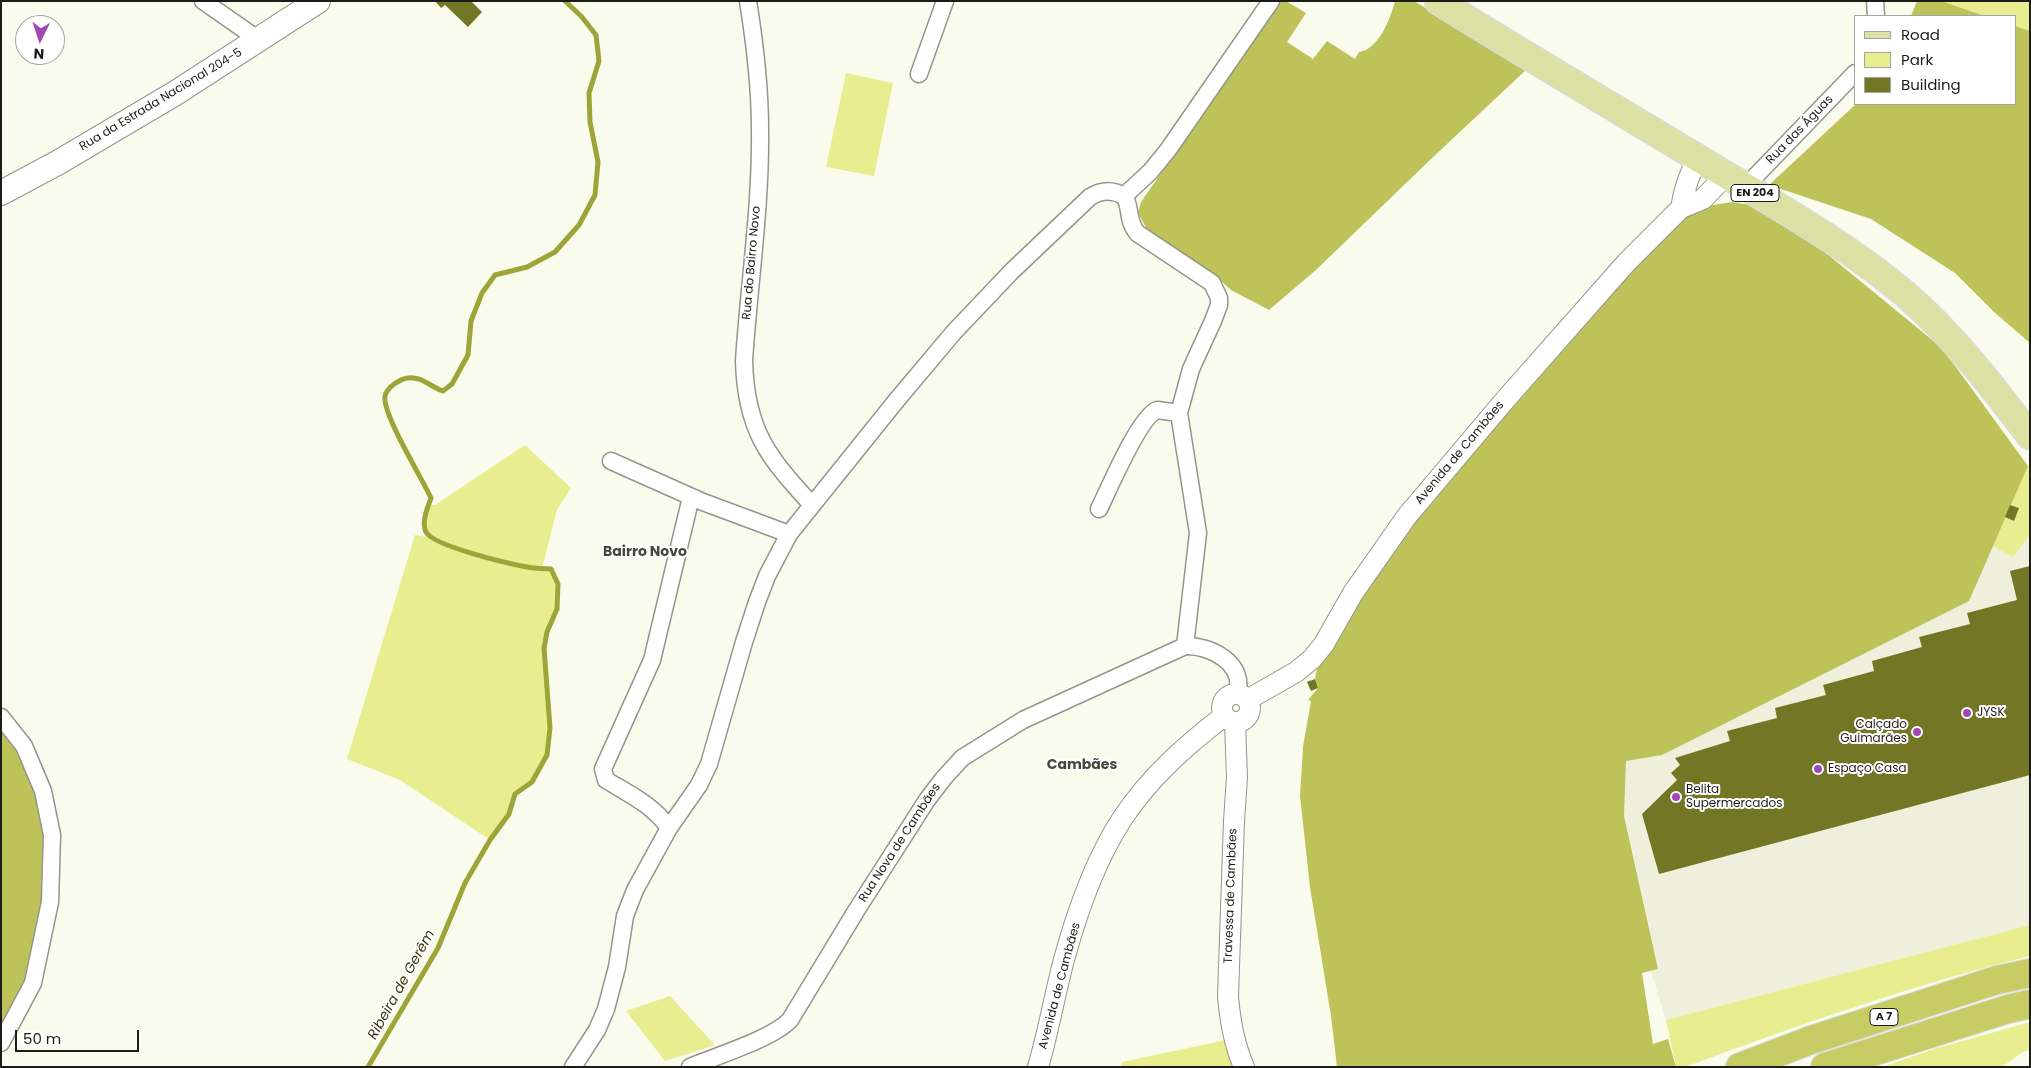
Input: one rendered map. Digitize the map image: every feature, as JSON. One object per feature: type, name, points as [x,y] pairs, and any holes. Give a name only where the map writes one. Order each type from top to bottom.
[{"type":"highway","name":"A 7","points":[[1740,1067],[1858,1025],[1997,980],[2030,973]]},
{"type":"highway","name":"A 7","points":[[1825,1067],[2008,1009],[2030,1004]]},
{"type":"main road","name":"Rua da Estrada Nacional 204-5","points":[[1,193],[59,162],[205,75],[318,1]]},
{"type":"main road","name":"EN 204","points":[[1438,1],[1736,181],[1866,263],[1906,295],[1945,332],[1998,394],[2030,436]]},
{"type":"street","points":[[203,1],[259,40]]},
{"type":"street","name":"Rua do Bairro Novo","points":[[748,1],[758,87],[760,130],[755,234],[744,381],[753,422],[761,442],[773,461],[812,505]]},
{"type":"street","points":[[919,74],[945,1]]},
{"type":"street","points":[[1124,196],[1150,172],[1168,150],[1271,1]]},
{"type":"street","points":[[1875,1],[1876,15]]},
{"type":"street","name":"Rua das Águas","points":[[1736,181],[1854,74]]},
{"type":"street","points":[[1681,208],[1690,172],[1698,158]]},
{"type":"street","name":"Avenida de Cambães","points":[[1038,1067],[1065,956],[1076,923],[1091,880],[1123,818],[1161,770],[1194,738],[1229,719],[1244,720],[1249,713],[1249,704],[1242,697],[1296,672],[1312,659],[1324,644],[1353,593],[1407,516],[1505,400],[1626,263],[1681,208],[1736,181]]},
{"type":"street","points":[[573,1067],[597,1030],[606,1010],[618,967],[625,916],[634,890],[669,828],[707,769],[757,602],[767,576],[789,534],[954,332],[1012,271],[1090,196],[1106,191],[1124,196]]},
{"type":"street","points":[[1124,196],[1128,206],[1131,225],[1137,233],[1212,283],[1219,298],[1213,321],[1191,369],[1179,413],[1198,533],[1185,646],[1203,646],[1213,650],[1227,661],[1235,670],[1239,679],[1242,697]]},
{"type":"street","points":[[1099,509],[1136,434],[1150,415],[1157,410],[1179,413]]},
{"type":"street","points":[[611,461],[691,497],[789,534]]},
{"type":"street","points":[[669,828],[661,816],[651,808],[606,780],[603,769],[652,660],[691,497]]},
{"type":"street","name":"Rua Nova de Cambães","points":[[690,1067],[770,1034],[790,1020],[856,911],[927,800],[962,758],[1022,720],[1185,646]]},
{"type":"street","points":[[1,717],[24,746],[28,755],[43,791],[52,834],[50,902],[33,983],[1,1043]]},
{"type":"street","name":"Travessa de Cambães","points":[[1229,719],[1237,777],[1228,996],[1233,1031],[1244,1067]]},
{"type":"shaded area","points":[[2028,466],[2030,469],[2030,925],[1666,1020],[1651,971],[1658,969],[1624,816],[1626,760],[1662,755],[1993,546]]},
{"type":"green space","points":[[1277,1],[1286,1],[1306,13],[1287,42],[1313,59],[1327,41],[1355,59],[1359,52],[1372,46],[1383,32],[1395,1],[1414,1],[1527,69],[1317,269],[1269,310],[1231,290],[1218,278],[1148,231],[1138,213],[1141,202]]},
{"type":"green space","points":[[1917,1],[1941,1],[1982,15],[1911,15]]},
{"type":"green space","points":[[1941,1],[2030,1],[2030,31],[2016,26],[2016,15],[1982,15]]},
{"type":"green space","points":[[2016,26],[2030,31],[2030,343],[1994,312],[1955,273],[1871,219],[1769,185],[1855,105],[2016,105]]},
{"type":"green space","points":[[846,73],[893,83],[874,176],[826,167]]},
{"type":"green space","points":[[1732,202],[1751,205],[1826,253],[1942,348],[2028,466],[1969,601],[1662,755],[1626,761],[1624,816],[1658,969],[1642,973],[1653,1044],[1668,1039],[1676,1067],[1337,1067],[1331,1016],[1310,887],[1300,796],[1303,747],[1311,701],[1308,700],[1318,688],[1315,679],[1317,669],[1328,655],[1374,579],[1422,511],[1666,233],[1682,219],[1701,207]]},
{"type":"green space","points":[[525,445],[571,488],[557,510],[542,568],[551,569],[558,584],[557,609],[547,632],[544,648],[550,728],[547,755],[532,782],[515,794],[509,814],[490,840],[400,780],[347,759],[415,535],[432,538],[425,526],[429,505],[435,505]]},
{"type":"green space","points":[[2028,466],[2030,469],[2030,535],[2013,557],[1993,546]]},
{"type":"green space","points":[[1,717],[24,746],[52,835],[33,983],[1,1043]]},
{"type":"green space","points":[[2030,925],[2030,956],[1899,993],[1813,1021],[1685,1067],[1676,1067],[1666,1020]]},
{"type":"green space","points":[[670,996],[715,1045],[665,1061],[626,1011]]},
{"type":"green space","points":[[2030,1022],[2030,1050],[2001,1067],[1882,1067],[1934,1049]]},
{"type":"green space","points":[[1226,1040],[1234,1067],[1121,1067],[1122,1062]]},
{"type":"building","points":[[435,1],[471,1],[482,12],[468,27],[445,5],[441,8]]},
{"type":"building","points":[[2010,505],[2019,508],[2014,521],[2005,517]]},
{"type":"building","points":[[2030,566],[2030,775],[1659,874],[1642,814],[1677,780],[1671,773],[1680,765],[1675,758],[1730,741],[1727,731],[1777,718],[1775,708],[1826,695],[1823,685],[1874,671],[1872,661],[1922,647],[1919,637],[1970,624],[1967,613],[2017,600],[2010,571]]},
{"type":"building","points":[[1315,679],[1318,688],[1311,691],[1307,682]]},
{"type":"waterway","name":"Ribeira de Gerêm","points":[[368,1067],[438,948],[465,883],[490,840],[509,814],[515,794],[532,782],[547,755],[550,728],[544,648],[547,632],[557,609],[558,584],[551,569],[530,568],[473,554],[442,543],[426,532],[424,524],[431,498],[396,431],[386,405],[385,396],[394,384],[408,378],[422,380],[443,391],[452,384],[468,355],[471,321],[482,293],[495,275],[527,267],[555,252],[579,225],[595,195],[598,162],[590,122],[589,93],[599,61],[596,35],[581,16],[565,1]]},
{"type":"place","name":"JYSK","points":[[1967,713]]},
{"type":"place","name":"Calçado Guimarães","points":[[1917,732]]},
{"type":"place","name":"Espaço Casa","points":[[1818,769]]},
{"type":"place","name":"Belita Supermercados","points":[[1676,797]]},
{"type":"district","name":"Bairro Novo","points":[[645,552]]},
{"type":"district","name":"Cambães","points":[[1082,765]]}]
